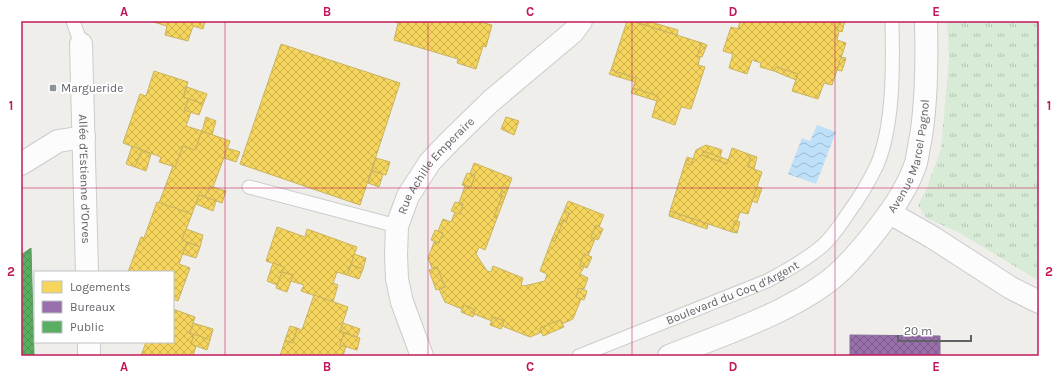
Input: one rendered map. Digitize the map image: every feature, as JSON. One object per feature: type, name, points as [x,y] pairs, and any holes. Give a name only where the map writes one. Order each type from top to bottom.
[{"type":"street","name":"Rue Achille Emperaire","points":[[422,356],[402,302],[397,279],[397,226],[408,196],[430,162],[491,101],[573,32],[581,21]]},
{"type":"street","name":"Avenue Marcel Pagnol","points":[[926,21],[928,72],[924,118],[916,162],[906,188],[890,213],[932,237],[1011,288],[1039,302]]},
{"type":"street","name":"Allée d’Estienne d’Orves","points":[[81,44],[87,271]]},
{"type":"street","points":[[21,164],[58,141],[84,137]]},
{"type":"street","points":[[669,356],[782,310],[812,292],[836,276],[857,254],[890,213]]},
{"type":"street","points":[[89,343],[89,356]]},
{"type":"lane","points":[[73,21],[81,44]]},
{"type":"lane","points":[[81,44],[83,21]]},
{"type":"lane","name":"Boulevard du Coq d'Argent","points":[[578,356],[767,281],[796,266],[822,247],[843,222],[862,194],[877,164],[884,144],[890,108],[892,21]]},
{"type":"lane","points":[[250,187],[397,226]]},
{"type":"green space","points":[[947,21],[1039,21],[1039,281],[960,233],[926,218],[918,205],[927,188],[941,149],[949,58]]},
{"type":"water","points":[[817,125],[836,132],[816,184],[788,174],[802,138],[810,141]]},
{"type":"building: Logements","points":[[150,21],[205,21],[203,29],[193,26],[188,41],[165,35],[167,26]]},
{"type":"building: Logements","points":[[393,21],[481,21],[492,25],[486,47],[483,46],[476,69],[457,63],[458,59],[394,40],[398,23]]},
{"type":"building: Logements","points":[[627,21],[632,21],[702,43],[697,56],[700,57],[698,65],[705,67],[691,109],[681,107],[675,125],[652,117],[658,96],[633,88],[636,78],[611,70]]},
{"type":"building: Logements","points":[[632,21],[647,21],[645,25]]},
{"type":"building: Logements","points":[[647,21],[678,30],[677,35],[645,25]]},
{"type":"building: Logements","points":[[740,21],[840,21],[837,30],[839,31],[837,40],[846,43],[832,85],[824,83],[818,99],[792,91],[798,74],[776,67],[774,71],[760,67],[761,63],[752,60],[747,74],[729,68],[733,54],[723,51],[731,27],[738,29]]},
{"type":"building: Logements","points":[[840,21],[845,21],[842,32],[837,30]]},
{"type":"building: Logements","points":[[702,43],[707,45],[702,57],[697,56]]},
{"type":"building: Logements","points":[[281,44],[400,83],[360,205],[240,164]]},
{"type":"building: Logements","points":[[841,57],[846,58],[842,71],[837,70]]},
{"type":"building: Logements","points":[[776,67],[798,74],[796,80],[774,71]]},
{"type":"building: Logements","points":[[611,70],[636,78],[635,82],[609,74]]},
{"type":"building: Logements","points":[[154,71],[188,82],[183,97],[189,99],[184,110],[191,112],[186,126],[202,131],[195,150],[183,146],[175,167],[159,162],[161,157],[123,143],[140,94],[146,96]]},
{"type":"building: Logements","points":[[187,87],[207,94],[203,104],[183,97]]},
{"type":"building: Logements","points":[[633,88],[658,96],[657,101],[631,93]]},
{"type":"building: Logements","points":[[189,99],[203,104],[199,115],[184,110]]},
{"type":"building: Logements","points":[[206,117],[216,121],[212,135],[202,131]]},
{"type":"building: Logements","points":[[506,117],[519,121],[514,135],[501,129]]},
{"type":"building: Logements","points":[[202,131],[230,141],[213,187],[210,186],[205,197],[199,195],[192,214],[159,203],[173,166],[175,167],[183,146],[195,150]]},
{"type":"building: Logements","points":[[706,145],[722,150],[720,157],[703,151],[702,155],[727,164],[732,148],[751,155],[748,167],[762,172],[748,214],[740,212],[737,221],[735,221],[732,232],[670,211],[685,163],[691,165],[696,150]]},
{"type":"building: Logements","points":[[132,146],[142,150],[135,167],[126,164]]},
{"type":"building: Logements","points":[[227,148],[240,152],[236,162],[224,158]]},
{"type":"building: Logements","points":[[142,150],[151,154],[146,171],[135,167]]},
{"type":"building: Logements","points":[[703,151],[729,160],[727,164],[702,155]]},
{"type":"building: Logements","points":[[751,155],[757,157],[754,169],[748,167]]},
{"type":"building: Logements","points":[[687,157],[693,159],[691,165],[685,163]]},
{"type":"building: Logements","points":[[376,158],[390,162],[386,175],[372,171]]},
{"type":"building: Logements","points":[[474,163],[512,178],[508,189],[503,187],[500,195],[502,196],[494,217],[497,218],[485,250],[479,247],[476,254],[487,271],[491,272],[493,266],[523,278],[521,285],[524,286],[545,281],[547,274],[540,271],[552,239],[555,241],[563,221],[566,222],[569,213],[564,211],[568,201],[604,215],[599,227],[596,225],[591,237],[595,239],[588,256],[584,254],[580,265],[584,267],[580,274],[588,278],[584,289],[579,288],[576,297],[581,299],[573,319],[562,324],[560,320],[540,328],[542,332],[530,337],[502,326],[504,321],[493,317],[492,321],[474,314],[475,310],[464,305],[462,309],[445,302],[439,289],[445,287],[437,267],[432,268],[428,258],[434,242],[439,243],[443,233],[438,231],[443,219],[451,222],[455,212],[460,214],[463,204],[459,203],[465,186],[471,187],[475,175],[470,174]]},
{"type":"building: Logements","points":[[372,171],[383,174],[379,187],[368,183]]},
{"type":"building: Logements","points":[[467,173],[475,175],[471,187],[462,185]]},
{"type":"building: Logements","points":[[210,186],[226,191],[222,203],[205,197]]},
{"type":"building: Logements","points":[[503,187],[508,189],[505,197],[500,195]]},
{"type":"building: Logements","points":[[757,187],[762,188],[757,203],[752,201]]},
{"type":"building: Logements","points":[[199,195],[216,201],[213,211],[196,204]]},
{"type":"building: Logements","points":[[502,196],[505,197],[497,218],[494,217]]},
{"type":"building: Logements","points":[[157,202],[192,214],[182,240],[187,242],[179,264],[190,268],[178,301],[174,299],[174,271],[128,271],[141,237],[144,238]]},
{"type":"building: Logements","points":[[455,202],[463,204],[460,214],[451,211]]},
{"type":"building: Logements","points":[[564,211],[569,213],[566,222],[560,220]]},
{"type":"building: Logements","points":[[670,211],[708,224],[707,229],[669,216]]},
{"type":"building: Logements","points":[[560,220],[563,221],[555,241],[552,239]]},
{"type":"building: Logements","points":[[735,221],[740,222],[737,233],[732,232]]},
{"type":"building: Logements","points":[[596,225],[603,229],[598,240],[591,237]]},
{"type":"building: Logements","points":[[277,227],[305,237],[307,229],[357,247],[347,275],[337,272],[333,283],[338,285],[333,302],[301,291],[304,285],[291,281],[293,275],[282,272],[284,267],[266,261]]},
{"type":"building: Logements","points":[[186,229],[203,235],[200,247],[182,240]]},
{"type":"building: Logements","points":[[435,230],[443,233],[439,243],[431,240]]},
{"type":"building: Logements","points":[[187,242],[200,247],[196,258],[183,254]]},
{"type":"building: Logements","points":[[354,254],[366,258],[363,269],[351,265]]},
{"type":"building: Logements","points":[[584,254],[592,257],[587,268],[580,265]]},
{"type":"building: Logements","points":[[273,263],[284,267],[277,285],[267,281]]},
{"type":"building: Logements","points":[[351,265],[363,269],[359,279],[347,275]]},
{"type":"building: Logements","points":[[437,267],[445,287],[436,290],[429,270]]},
{"type":"building: Logements","points":[[282,272],[293,275],[287,292],[276,288]]},
{"type":"building: Logements","points":[[579,288],[587,291],[584,300],[576,297]]},
{"type":"building: Logements","points":[[314,295],[348,307],[340,331],[344,333],[340,345],[346,346],[343,356],[280,356],[285,340],[293,343],[297,328],[302,330]]},
{"type":"building: Logements","points":[[464,305],[475,310],[473,317],[461,312]]},
{"type":"building: Logements","points":[[174,309],[195,317],[190,333],[194,334],[191,344],[196,346],[193,356],[141,356],[146,343],[174,343]]},
{"type":"building: Logements","points":[[493,317],[504,321],[501,329],[490,325]]},
{"type":"building: Logements","points":[[560,320],[564,327],[543,336],[540,328]]},
{"type":"building: Logements","points":[[193,323],[213,329],[210,340],[190,333]]},
{"type":"building: Logements","points":[[343,323],[360,329],[357,337],[340,331]]},
{"type":"building: Logements","points":[[290,326],[297,328],[293,343],[285,340]]},
{"type":"building: Logements","points":[[344,333],[360,338],[357,350],[340,345]]},
{"type":"building: Logements","points":[[194,334],[210,340],[207,350],[191,344]]},
{"type":"building: Bureaux","points":[[850,335],[940,336],[940,356],[850,356]]},
{"type":"building: Public","points":[[31,248],[34,356],[21,356],[21,255]]},
{"type":"place","name":"Margueride","points":[[53,88]]}]
